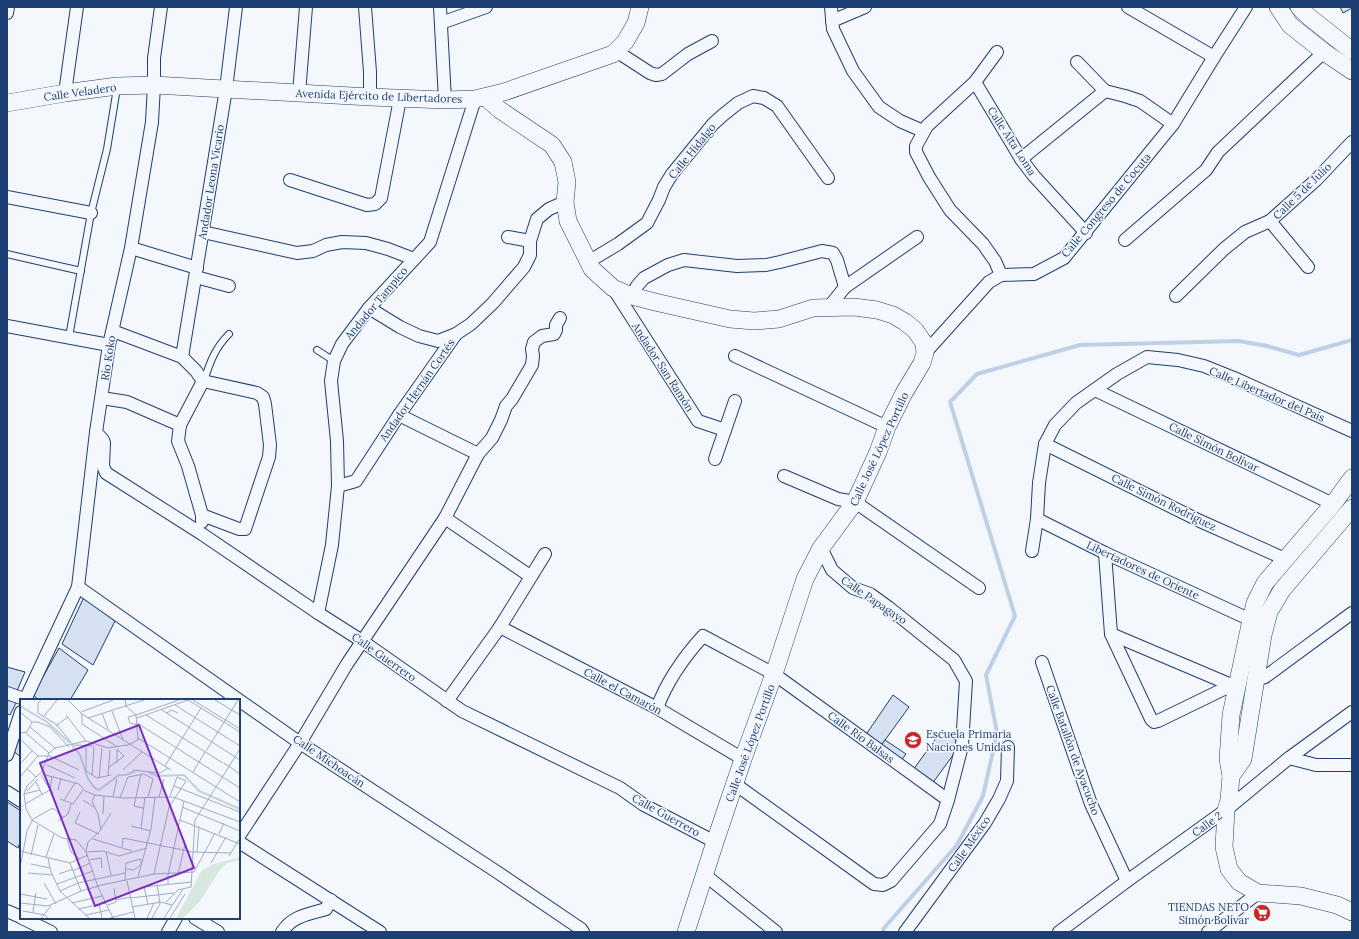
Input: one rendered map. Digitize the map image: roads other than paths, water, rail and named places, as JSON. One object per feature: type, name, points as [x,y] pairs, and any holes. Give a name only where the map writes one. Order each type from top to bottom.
[{"type":"main road","name":"Avenida Ejército de Libertadores","points":[[154,85],[445,100],[480,98],[504,92],[613,54],[625,42],[636,23],[640,7]]},
{"type":"main road","points":[[1278,7],[1290,26],[1352,71]]},
{"type":"main road","points":[[1299,7],[1320,26],[1352,51]]},
{"type":"main road","name":"Calle Veladero","points":[[7,103],[117,86],[154,85]]},
{"type":"main road","points":[[480,98],[552,145],[563,162],[567,182],[565,202],[568,221],[592,269],[613,288],[632,296],[730,318],[754,321],[779,319],[814,308],[854,307],[877,310],[893,315],[915,330],[924,343],[925,353]]},
{"type":"main road","name":"Calle José López Portillo","points":[[686,932],[715,842],[774,674],[805,579],[821,548],[855,502],[878,452],[887,427],[904,393],[922,363],[925,353]]},
{"type":"main road","points":[[1352,478],[1333,504],[1265,583],[1255,603],[1234,687],[1228,759],[1231,776],[1229,800],[1226,810],[1224,847],[1229,869],[1239,882],[1258,893],[1301,896],[1337,905],[1352,912]]},
{"type":"main road","points":[[1231,776],[1243,759],[1255,680],[1263,635],[1269,612],[1282,590],[1352,508]]},
{"type":"street","points":[[7,13],[8,7]]},
{"type":"street","points":[[65,93],[77,7]]},
{"type":"street","name":"Río Koko","points":[[26,699],[78,587],[96,432],[109,345],[132,248],[152,122],[154,58],[161,7]]},
{"type":"street","name":"Andador Leona Vicario","points":[[182,357],[226,89],[236,7]]},
{"type":"street","points":[[299,93],[306,7]]},
{"type":"street","points":[[365,7],[370,72],[370,97]]},
{"type":"street","points":[[440,7],[445,100]]},
{"type":"street","points":[[441,23],[486,7]]},
{"type":"street","points":[[831,7],[833,29],[853,71],[879,107],[900,121],[923,131]]},
{"type":"street","points":[[832,21],[865,7]]},
{"type":"street","points":[[1128,7],[1214,57]]},
{"type":"street","name":"Calle Congreso de Cocuta","points":[[1001,275],[1034,274],[1064,258],[1086,233],[1173,124],[1246,7]]},
{"type":"street","points":[[616,51],[650,73],[656,75],[662,74],[669,67],[688,54],[712,41]]},
{"type":"street","points":[[925,353],[989,282],[1001,275],[995,261],[984,244],[950,210],[929,177],[916,152],[916,146],[927,126],[976,82],[997,52]]},
{"type":"street","points":[[1125,240],[1206,170],[1218,152],[1324,52]]},
{"type":"street","points":[[1077,62],[1105,91],[1140,101],[1173,124]]},
{"type":"street","name":"Calle Alta Loma","points":[[976,82],[1021,159],[1034,176],[1086,233]]},
{"type":"street","points":[[1021,159],[1105,91]]},
{"type":"street","name":"Calle Hidalgo","points":[[588,262],[618,244],[647,223],[660,200],[664,187],[672,174],[713,124],[738,103],[753,96],[764,98],[776,106],[828,178]]},
{"type":"street","points":[[290,180],[367,205],[375,204],[381,198],[400,98]]},
{"type":"street","name":"Andador Tampico","points":[[318,613],[332,545],[338,486],[337,441],[331,381],[334,361],[342,344],[369,308],[430,242],[480,98]]},
{"type":"street","name":"Calle 5 de Julio","points":[[1176,296],[1224,249],[1245,232],[1270,221],[1316,180],[1352,142]]},
{"type":"street","points":[[7,197],[91,213]]},
{"type":"street","name":"Andador Hernán Cortés","points":[[338,486],[356,481],[399,415],[456,334],[471,324],[493,303],[524,267],[530,255],[530,241],[537,219],[549,209],[565,202]]},
{"type":"street","points":[[1270,221],[1308,267]]},
{"type":"street","points":[[203,232],[297,254],[313,251],[342,242],[366,243],[388,249],[414,259]]},
{"type":"street","points":[[508,237],[530,241]]},
{"type":"street","points":[[829,307],[845,287],[916,238]]},
{"type":"street","points":[[132,248],[229,286]]},
{"type":"street","points":[[632,296],[637,286],[644,278],[668,265],[684,260],[737,266],[766,265],[794,260],[822,252],[833,253],[837,260],[845,287]]},
{"type":"street","name":"Andador San Ramón","points":[[613,288],[698,421],[725,430]]},
{"type":"street","points":[[369,308],[400,327],[419,336],[438,341],[456,334]]},
{"type":"street","points":[[240,834],[300,743],[347,664],[445,518],[478,454],[492,438],[506,406],[512,399],[532,365],[532,349],[534,342],[542,336],[554,334],[556,325],[560,318]]},
{"type":"street","points":[[7,326],[109,345]]},
{"type":"street","points":[[113,331],[182,357],[196,371],[203,381],[257,393],[263,397],[270,445],[269,457],[245,529],[239,529],[202,515]]},
{"type":"street","points":[[735,356],[887,427]]},
{"type":"street","name":"Calle Libertador del País","points":[[1095,390],[1117,374],[1147,357],[1178,360],[1204,366],[1234,378],[1352,431]]},
{"type":"street","points":[[202,534],[202,515],[188,466],[178,441],[180,425],[203,381]]},
{"type":"street","points":[[1032,551],[1037,519],[1038,483],[1045,444],[1060,419],[1076,403],[1095,390]]},
{"type":"street","name":"Calle Simón Bolívar","points":[[1095,390],[1333,504]]},
{"type":"street","points":[[102,398],[127,402],[180,425]]},
{"type":"street","points":[[715,459],[735,401]]},
{"type":"street","points":[[399,415],[478,454]]},
{"type":"street","name":"Calle Guerrero","points":[[96,432],[104,443],[103,466],[106,473],[202,534],[362,641],[447,701],[469,714],[620,788],[644,806],[715,842]]},
{"type":"street","name":"Calle Simón Rodríguez","points":[[1045,444],[1200,521],[1285,559]]},
{"type":"street","points":[[784,476],[838,498],[855,502],[979,588]]},
{"type":"street","points":[[445,518],[530,576]]},
{"type":"street","name":"Libertadores de Oriente","points":[[1037,519],[1105,553],[1251,620]]},
{"type":"street","name":"Calle Papagayo","points":[[821,548],[832,570],[853,588],[870,594],[888,607],[954,660],[966,681],[962,746],[948,800]]},
{"type":"street","points":[[1105,553],[1111,634],[1151,719],[1154,722],[1158,721],[1234,687]]},
{"type":"street","points":[[447,701],[500,627],[530,576],[545,554]]},
{"type":"street","name":"Calle Michoacán","points":[[78,587],[231,699]]},
{"type":"street","points":[[1255,680],[1265,677],[1352,613]]},
{"type":"street","name":"Calle el Camarón","points":[[500,627],[657,708],[743,759]]},
{"type":"street","points":[[1111,634],[1234,687]]},
{"type":"street","name":"Calle Río Balsas","points":[[657,708],[672,676],[688,653],[703,636],[774,674],[948,800]]},
{"type":"street","name":"Calle Batallón de Ayacucho","points":[[1042,662],[1091,804],[1127,881]]},
{"type":"street","points":[[7,693],[23,699]]},
{"type":"street","name":"Calle Michoacán","points":[[241,706],[497,872],[581,929],[583,932]]},
{"type":"street","name":"Calle 2","points":[[1059,932],[1226,810],[1289,758],[1352,712]]},
{"type":"street","points":[[7,755],[20,715]]},
{"type":"street","name":"Calle México","points":[[905,932],[985,823],[1007,781],[1008,746]]},
{"type":"street","points":[[1289,758],[1316,765],[1352,765]]},
{"type":"street","points":[[735,784],[874,884],[883,886],[891,881],[940,824],[948,800]]},
{"type":"street","points":[[7,792],[20,800]]},
{"type":"street","points":[[240,843],[380,932]]},
{"type":"street","points":[[705,875],[776,932]]},
{"type":"street","points":[[1208,932],[1258,893]]},
{"type":"street","points":[[282,932],[286,925],[296,918],[326,909],[331,900]]},
{"type":"street","points":[[7,911],[20,917]]},
{"type":"street","points":[[24,919],[51,932]]},
{"type":"street","points":[[168,932],[175,919]]},
{"type":"street","points":[[197,919],[218,932]]},
{"type":"lane","points":[[69,337],[91,213],[107,149],[117,86]]},
{"type":"lane","points":[[7,254],[81,271]]},
{"type":"lane","points":[[203,381],[212,356],[222,340],[229,334]]},
{"type":"lane","points":[[317,350],[334,361]]},
{"type":"waterway","points":[[883,932],[884,928],[957,845],[983,796],[997,733],[986,675],[1015,616],[950,402],[977,374],[1080,345],[1239,341],[1267,346],[1299,355],[1352,340]]},
{"type":"place","name":"Escuela Primaria Naciones Unidas","points":[[913,740]]},
{"type":"place","name":"TIENDAS NETO Simón Bolívar","points":[[1262,913]]}]
